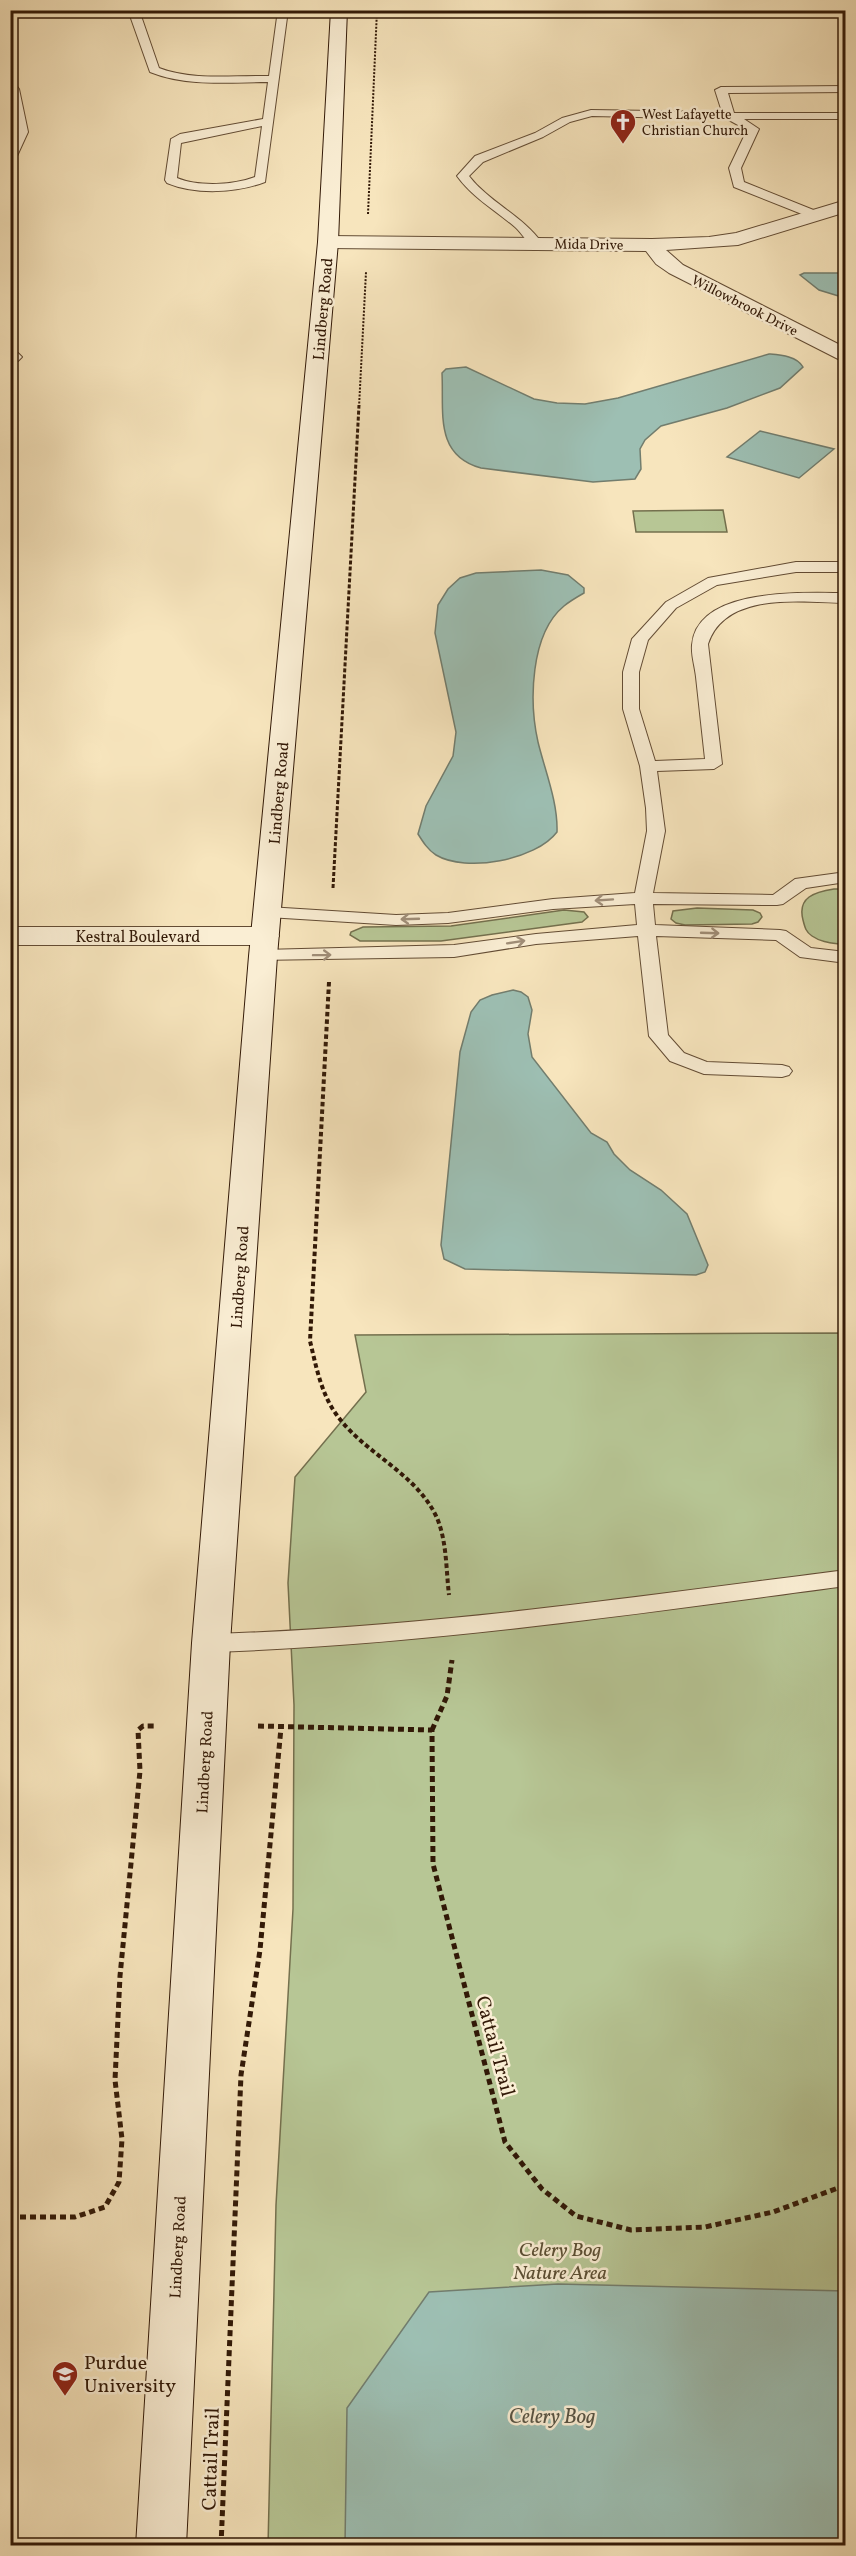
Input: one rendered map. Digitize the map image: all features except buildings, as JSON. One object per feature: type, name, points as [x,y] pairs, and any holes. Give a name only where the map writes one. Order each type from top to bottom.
[{"type":"main road","name":"Lindberg Road","points":[[160,2546],[211,1643],[266,934],[328,242],[339,10]]},
{"type":"main road","points":[[10,152],[19,132],[11,91]]},
{"type":"main road","name":"Mida Drive","points":[[328,242],[652,245],[709,243],[738,239],[846,206]]},
{"type":"main road","points":[[817,216],[846,226]]},
{"type":"main road","name":"Willowbrook Drive","points":[[652,245],[663,260],[676,269],[846,357]]},
{"type":"main road","name":"Kestral Boulevard","points":[[10,936],[266,934]]},
{"type":"lane","points":[[133,10],[154,70],[162,74],[188,78],[274,79]]},
{"type":"lane","points":[[269,121],[180,138],[175,141],[171,180],[187,185],[244,185],[261,179],[269,121],[283,10]]},
{"type":"lane","points":[[817,216],[738,184],[735,168],[753,129],[729,116],[721,90],[846,89]]},
{"type":"lane","points":[[536,243],[527,230],[473,191],[463,176],[479,159],[539,135],[566,120],[591,113],[618,112],[729,116],[846,116]]},
{"type":"lane","points":[[782,1071],[704,1068],[677,1057],[659,1036],[643,898],[656,831],[655,808],[648,766],[631,709],[631,672],[640,639],[671,604],[713,581],[796,567],[846,567]]},
{"type":"lane","points":[[648,766],[714,764],[700,644],[706,627],[727,610],[762,600],[846,598]]},
{"type":"lane","points":[[266,934],[396,920],[448,918],[553,904],[643,898],[777,900],[801,883],[846,877]]},
{"type":"lane","points":[[777,900],[780,935]]},
{"type":"lane","points":[[266,934],[454,951],[546,938],[648,930],[780,935],[806,953],[846,958]]},
{"type":"lane","points":[[211,1643],[282,1642],[452,1629],[846,1578]]},
{"type":"path","points":[[10,2217],[75,2217],[105,2206],[119,2182],[122,2139],[115,2080],[120,1976],[140,1771],[138,1730],[143,1726],[157,1726]]},
{"type":"path","name":"Cattail Trail","points":[[258,1726],[432,1730],[433,1864],[505,2142],[542,2189],[576,2216],[631,2230],[705,2227],[773,2212],[846,2185]]},
{"type":"path","name":"Cattail Trail","points":[[221,2546],[241,2075],[260,1950],[281,1728]]},
{"type":"green space","points":[[723,510],[727,532],[636,532],[633,511]]},
{"type":"green space","points":[[834,889],[845,889],[845,945],[816,938],[807,931],[803,920],[803,906],[809,897]]},
{"type":"green space","points":[[697,908],[753,910],[760,913],[762,917],[758,922],[752,924],[685,925],[671,919],[673,911]]},
{"type":"green space","points":[[564,910],[584,912],[588,917],[582,922],[441,941],[360,941],[350,935],[351,932],[363,927],[451,926]]},
{"type":"green space","name":"Celery Bog Nature Area","points":[[845,1333],[845,2545],[268,2546],[276,2205],[293,1909],[294,1705],[288,1583],[295,1477],[366,1392],[355,1335]]},
{"type":"water","points":[[804,273],[845,273],[845,298],[819,290],[800,275]]},
{"type":"water","points":[[769,354],[793,358],[803,367],[780,388],[727,408],[661,426],[645,440],[640,449],[641,469],[635,479],[593,482],[481,468],[466,462],[455,453],[445,430],[442,373],[446,369],[466,367],[534,399],[585,404],[618,398]]},
{"type":"water","points":[[760,431],[834,449],[799,478],[727,457]]},
{"type":"water","points":[[541,570],[568,575],[584,588],[584,593],[564,606],[544,633],[535,670],[533,708],[535,726],[553,798],[557,832],[547,842],[533,850],[500,861],[465,863],[449,860],[433,853],[418,834],[426,806],[453,756],[456,732],[435,633],[438,605],[448,589],[460,578],[476,573]]},
{"type":"water","points":[[513,990],[528,997],[532,1010],[528,1034],[532,1057],[591,1133],[607,1142],[614,1154],[630,1170],[661,1190],[687,1214],[708,1265],[705,1272],[696,1275],[465,1269],[444,1259],[441,1245],[460,1052],[471,1012],[480,1000]]},
{"type":"water","name":"Celery Bog","points":[[558,2284],[845,2291],[845,2545],[345,2545],[347,2408],[429,2292]]},
{"type":"place","name":"West Lafayette Christian Church","points":[[623,145]]},
{"type":"place","name":"Purdue University","points":[[65,2397]]}]
